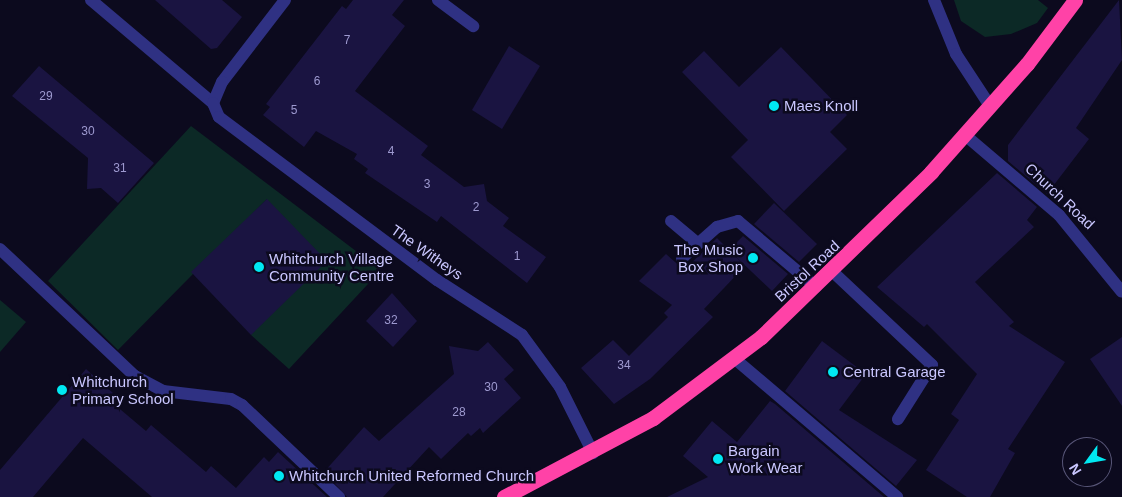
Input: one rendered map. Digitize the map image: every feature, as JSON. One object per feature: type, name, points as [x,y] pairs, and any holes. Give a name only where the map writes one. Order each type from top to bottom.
[{"type":"highway","name":"Bristol Road","points":[[504,497],[593,453],[683,398],[736,359],[833,272],[965,135],[1075,0]]},
{"type":"street","name":"The Witheys","points":[[91,0],[213,103],[219,117],[275,163],[522,336],[560,387],[593,453]]},
{"type":"street","points":[[213,103],[222,82],[285,0]]},
{"type":"street","points":[[438,0],[473,26]]},
{"type":"street","points":[[934,0],[956,54],[990,106]]},
{"type":"street","name":"Church Road","points":[[965,135],[1059,215],[1122,292]]},
{"type":"street","points":[[671,221],[697,243]]},
{"type":"street","points":[[682,258],[717,227],[738,221],[816,288]]},
{"type":"street","points":[[0,250],[135,376],[163,391],[231,399],[242,405],[339,497]]},
{"type":"street","points":[[833,272],[932,365],[898,419]]},
{"type":"street","points":[[736,359],[897,497]]},
{"type":"green space","points":[[954,0],[1038,0],[1048,8],[1037,23],[1011,34],[985,37],[961,21]]},
{"type":"green space","points":[[191,126],[381,270],[289,369],[251,335],[267,199],[118,350],[48,281]]},
{"type":"green space","points":[[0,300],[26,322],[0,352]]},
{"type":"building","points":[[155,0],[222,0],[242,17],[217,48],[211,49]]},
{"type":"building","points":[[353,0],[404,0],[392,15],[405,26],[355,91],[428,146],[421,155],[464,187],[484,184],[487,201],[509,218],[503,226],[546,257],[527,283],[441,216],[437,222],[365,173],[368,169],[354,159],[357,154],[316,131],[304,147],[263,115],[270,107],[266,104],[342,6],[346,9]]},
{"type":"building","points":[[1119,0],[1122,60],[1076,128],[1089,139],[1047,194],[1008,161],[1008,145]]},
{"type":"building","points":[[509,46],[540,66],[502,129],[472,110]]},
{"type":"building","points":[[781,47],[847,115],[830,132],[847,149],[784,211],[731,157],[748,140],[682,72],[704,51],[739,87]]},
{"type":"building","points":[[39,66],[154,163],[118,203],[101,188],[87,189],[88,158],[12,96]]},
{"type":"building","points":[[997,173],[1037,207],[1027,220],[1034,227],[975,282],[1014,322],[1009,326],[1065,362],[1008,449],[1015,453],[990,497],[967,497],[926,470],[959,420],[951,414],[977,374],[927,324],[924,327],[877,287]]},
{"type":"building","name":"Whitchurch Village Community Centre","points":[[267,199],[327,261],[251,335],[191,272]]},
{"type":"building","points":[[774,203],[817,244],[799,262],[754,224]]},
{"type":"building","points":[[743,236],[788,274],[772,291],[730,251],[745,266],[704,309],[713,317],[650,379],[614,404],[581,368],[613,340],[629,356],[668,317],[664,313],[672,305],[639,281],[666,254],[684,270],[717,238],[729,250]]},
{"type":"building","points":[[392,293],[417,321],[393,347],[366,321]]},
{"type":"building","points":[[1122,337],[1122,406],[1090,359]]},
{"type":"building","points":[[822,341],[866,374],[839,410],[917,460],[896,486],[785,391]]},
{"type":"building","points":[[488,342],[514,370],[504,379],[521,398],[483,433],[480,428],[471,436],[468,433],[441,459],[429,447],[383,497],[347,497],[324,472],[364,427],[379,441],[454,374],[449,346],[478,351]]},
{"type":"building","points":[[86,369],[113,393],[108,399],[146,431],[151,425],[206,472],[211,466],[236,488],[264,457],[269,462],[278,452],[327,497],[152,497],[83,438],[33,497],[0,497],[0,470]]},
{"type":"building","points":[[770,401],[884,497],[667,497],[708,477],[683,456],[712,421],[737,442]]},
{"type":"place","name":"Maes Knoll","points":[[774,106]]},
{"type":"place","name":"The Music Box Shop","points":[[753,258]]},
{"type":"place","name":"Whitchurch Village Community Centre","points":[[259,267]]},
{"type":"place","name":"Central Garage","points":[[833,372]]},
{"type":"place","name":"Whitchurch Primary School","points":[[62,390]]},
{"type":"place","name":"Bargain Work Wear","points":[[718,459]]},
{"type":"place","name":"Whitchurch United Reformed Church","points":[[279,476]]}]
